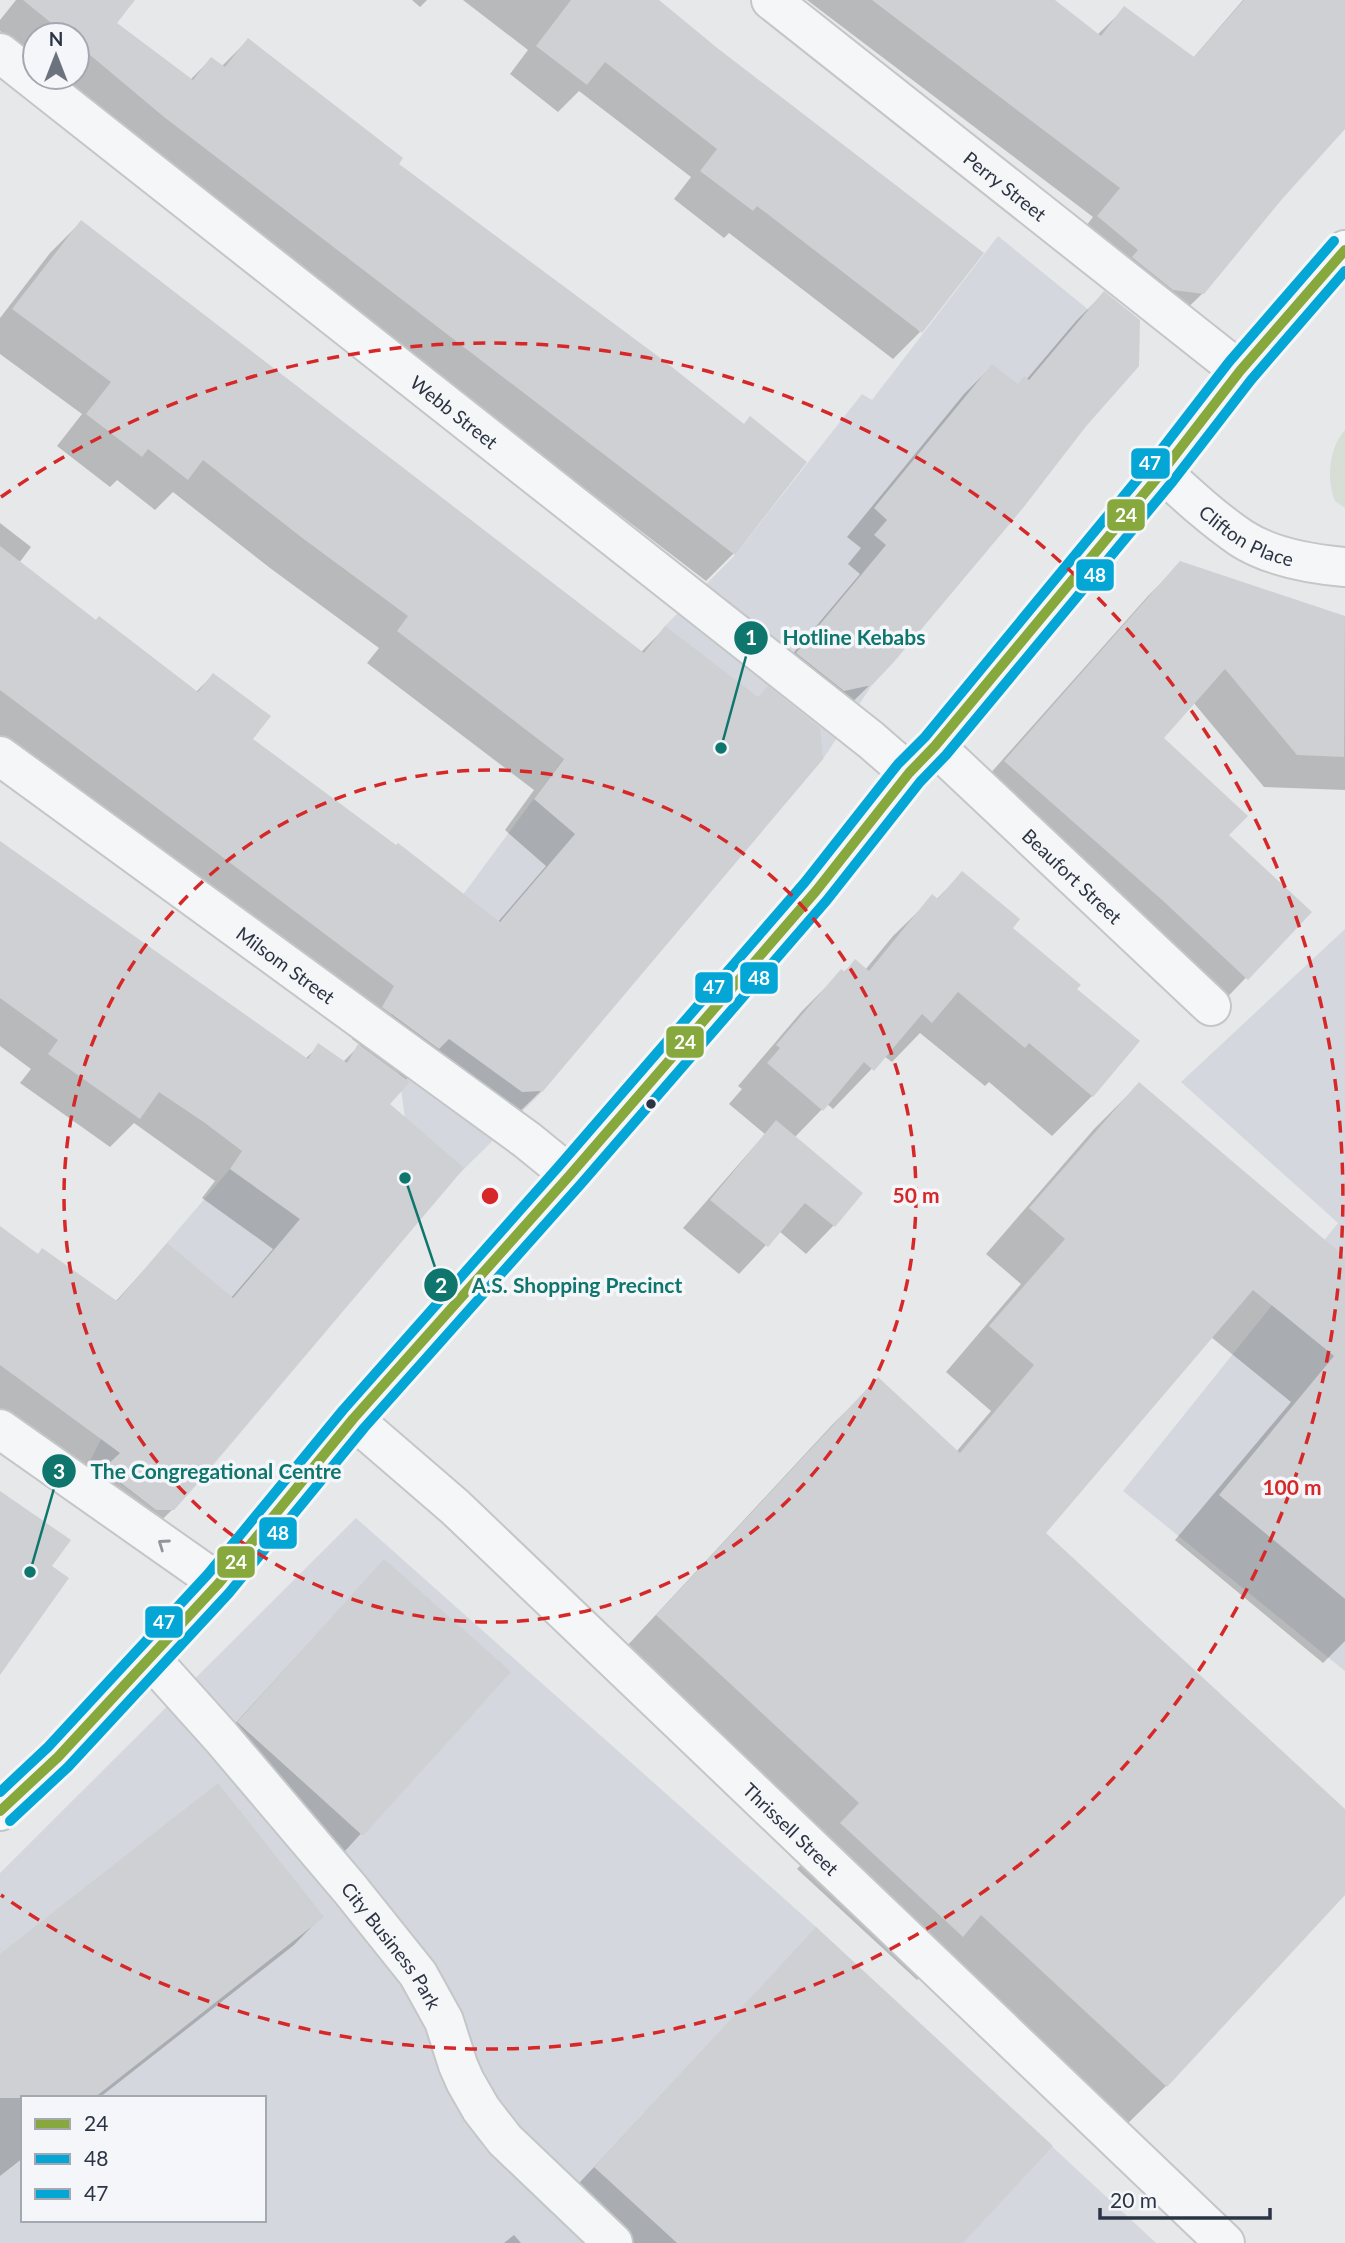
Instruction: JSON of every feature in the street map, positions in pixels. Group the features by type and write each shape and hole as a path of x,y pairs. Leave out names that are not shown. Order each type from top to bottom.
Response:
{"main road":[{"path":"0,1811 58,1757 219,1583 353,1419 570,1175 816,891 1162,472 1240,371 1345,250"}],"street":[{"name":"Perry Street","path":"771,0 1240,371"},
{"name":"Webb Street","path":"0,53 860,731 922,760"},
{"name":"Clifton Place","path":"1162,472 1193,501 1243,539 1269,551 1345,567"},
{"name":"Milsom Street","path":"0,756 527,1140 570,1175"},
{"name":"Beaufort Street","path":"922,760 1211,1006"},
{"name":"Thrissell Street","path":"353,1419 455,1507 1225,2243"},
{"path":"0,1429 219,1583"},
{"name":"City Business Park","path":"150,1658 351,1889 418,1974 443,2021 466,2081 481,2109 505,2140 613,2243"}],"shaded area":[{"path":"998,236 1139,351 1139,366 872,685 823,759 543,1091 459,1174 174,1510 156,1510 90,1461 101,1439 113,1306 230,1169 311,1227 405,1119 389,995 592,720 665,626 735,555 862,394 872,400"},
{"path":"1345,430 1345,508 1335,501 1330,474 1335,446"},
{"path":"1345,929 1345,1671 1123,1491 1338,1223 1181,1082"},
{"path":"356,1518 816,1927 1156,2243 0,2243 0,1873"}],"building":[{"path":"23,0 135,0 117,23 193,80 211,57 225,67 248,38 403,158 399,164 663,360 744,424 750,416 807,462 735,555 164,117 91,56 91,21 49,21"},
{"path":"571,0 659,0 984,253 922,333 757,206 753,211 700,171 717,149 605,62 587,85 536,46"},
{"path":"872,0 1055,0 1101,36 1124,6 1194,57 1244,0 1345,0 1345,129 1283,198 1204,294 1173,290 1132,257 1138,250 1097,216 1120,188"},
{"path":"81,220 644,653 665,626 758,697 768,686 820,728 823,759 543,1091 522,1092 449,1039 439,1049 382,1007 394,986 0,690 0,546 96,620 99,616 198,692 213,673 271,716 253,739 396,845 398,843 500,922 575,834 534,799 564,759 397,631 408,616 203,460 188,480 148,449 142,457 86,414 111,382 12,309"},
{"path":"1104,291 1140,320 1139,366 1087,425 1023,508 893,663 872,685 844,691 796,653 886,545 874,535 887,520 874,508 992,364 1018,384 1024,376 1029,380"},
{"path":"1180,561 1345,616 1344,757 1297,755 1225,669 1164,738 1248,816 1229,835 1312,912 1248,980 1161,899 1004,761"},
{"path":"0,841 308,1059 318,1043 347,1063 358,1044 410,1082 390,1104 464,1168 174,1510 156,1510 103,1469 120,1453 0,1365 0,1226 38,1254 42,1248 117,1301 167,1243 233,1298 300,1219 230,1169 242,1151 205,1123 159,1092 140,1119 48,1054 58,1040 0,998"},
{"path":"962,871 1020,919 1013,928 1081,985 1077,989 1140,1041 1093,1097 1029,1043 1025,1048 958,992 932,1023 922,1014 874,1071 864,1062 823,1111 767,1063 780,1048 776,1045 841,969 845,972 855,959 869,971 932,894 938,899"},
{"path":"1139,1082 1345,1257 1345,1599 1219,1495 1334,1356 1253,1290 1046,1533 1345,1809 1345,1895 1167,2087 981,1915 963,1937 840,1823 859,1803 656,1615 878,1377 960,1453 1034,1365 989,1326 1065,1239 1029,1208"},
{"path":"776,1120 863,1193 835,1227 805,1203 768,1247 710,1200"},
{"path":"0,1491 71,1540 52,1566 69,1578 0,1675"},
{"path":"384,1559 511,1672 363,1836 237,1722"},
{"path":"218,1783 324,1917 97,2096 0,2098 0,1954"},
{"path":"816,1927 1053,2146 963,2243 677,2243 594,2167"}],"transit line":[{"name":"47","path":"0,1792 48,1747 208,1574 343,1410 805,882 898,764 925,737 1151,463 1229,362 1334,241"},
{"name":"24","path":"0,1811 58,1757 219,1583 353,1419 570,1175 816,891 909,773 935,746 1162,472 1240,371 1345,250"},
{"name":"48","path":"10,1821 68,1767 229,1593 364,1428 581,1184 827,900 920,782 946,755 1173,481 1251,380 1345,271"}],"place":[{"name":"Hotline Kebabs","path":"721,748"},
{"name":"A.S. Shopping Precinct","path":"405,1178"},
{"name":"The Congregational Centre","path":"30,1572"}]}
